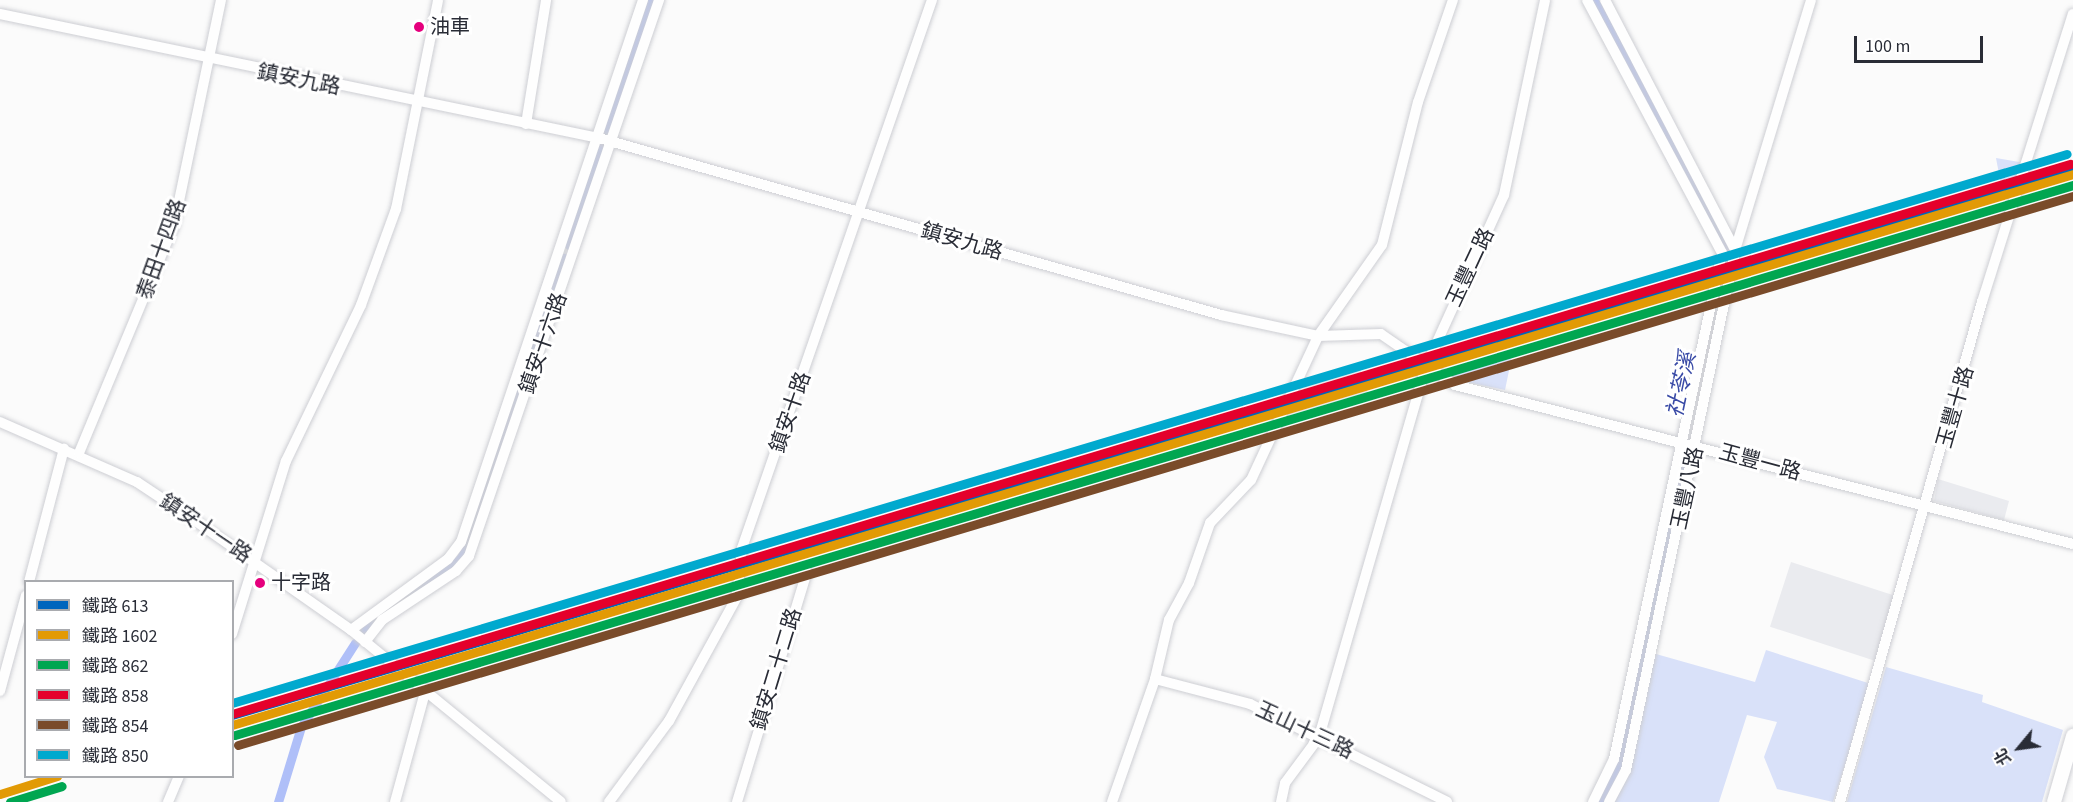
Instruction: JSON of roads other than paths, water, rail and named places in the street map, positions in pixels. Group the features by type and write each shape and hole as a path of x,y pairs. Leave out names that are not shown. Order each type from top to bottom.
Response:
{"main road":[{"path":"2054,802 2073,736"}],"street":[{"name":"泰田十四路","path":"79,453 174,225 212,61 220,0"},
{"path":"234,627 286,462 361,305 396,209 414,102 438,0"},
{"path":"526,124 546,0"},
{"path":"351,630 448,559 461,542 605,141 643,0"},
{"name":"鎮安十六路","path":"365,642 382,620 456,571 469,556 605,141 658,0"},
{"name":"鎮安十路","path":"609,802 669,721 737,591 742,548 932,0"},
{"path":"1112,802 1155,679 1169,620 1190,583 1210,523 1251,480 1318,336 1382,245 1418,102 1453,0"},
{"name":"玉豐二路","path":"1281,802 1286,783 1319,737 1427,364 1504,195 1545,0"},
{"path":"1587,0 1729,250"},
{"path":"1605,0 1729,250"},
{"name":"玉豐八路","path":"1609,802 1626,770 1688,443 1729,250 1811,0"},
{"name":"鎮安九路","path":"0,14 212,61 605,141 1221,315 1318,336"},
{"name":"玉豐十路","path":"1840,802 1928,508 1982,302 2073,14"},
{"name":"玉豐一路","path":"1318,336 1381,334 1455,385 1688,443 1928,508 2073,544"},
{"name":"鎮安十一路","path":"0,422 79,453 137,482 254,561 351,630 426,689 561,802"},
{"path":"1593,802 1614,759 1688,443"},
{"path":"30,580 64,449"},
{"name":"鎮安二十二路","path":"737,591 807,572 737,802"},
{"path":"0,691 24,602"},
{"name":"玉山十三路","path":"1155,679 1250,704 1447,802"},
{"path":"395,802 426,689"},
{"path":"168,802 179,778"}],"waterway":[{"path":"569,245 651,0"},
{"name":"社苓溪","path":"1594,0 1730,255 1728,263"},
{"path":"408,594 460,559 467,548 564,258"},
{"name":"社苓溪","path":"1601,802 1620,763 1686,462"},
{"path":"364,631 378,613"},
{"path":"278,802 301,727 355,643"}],"rail line":[{"name":"850","path":"234,702 2067,154"},
{"name":"858","path":"234,713 2070,164"},
{"name":"613","path":"234,714 2073,168"},
{"name":"1602","path":"234,724 2073,174"},
{"name":"862","path":"235,735 2073,185"},
{"name":"854","path":"238,745 2073,196"},
{"name":"1602","path":"0,794 51,778"},
{"name":"862","path":"10,802 62,786"}],"place":[{"name":"油車","path":"419,27"},
{"name":"十字路","path":"260,583"}]}
